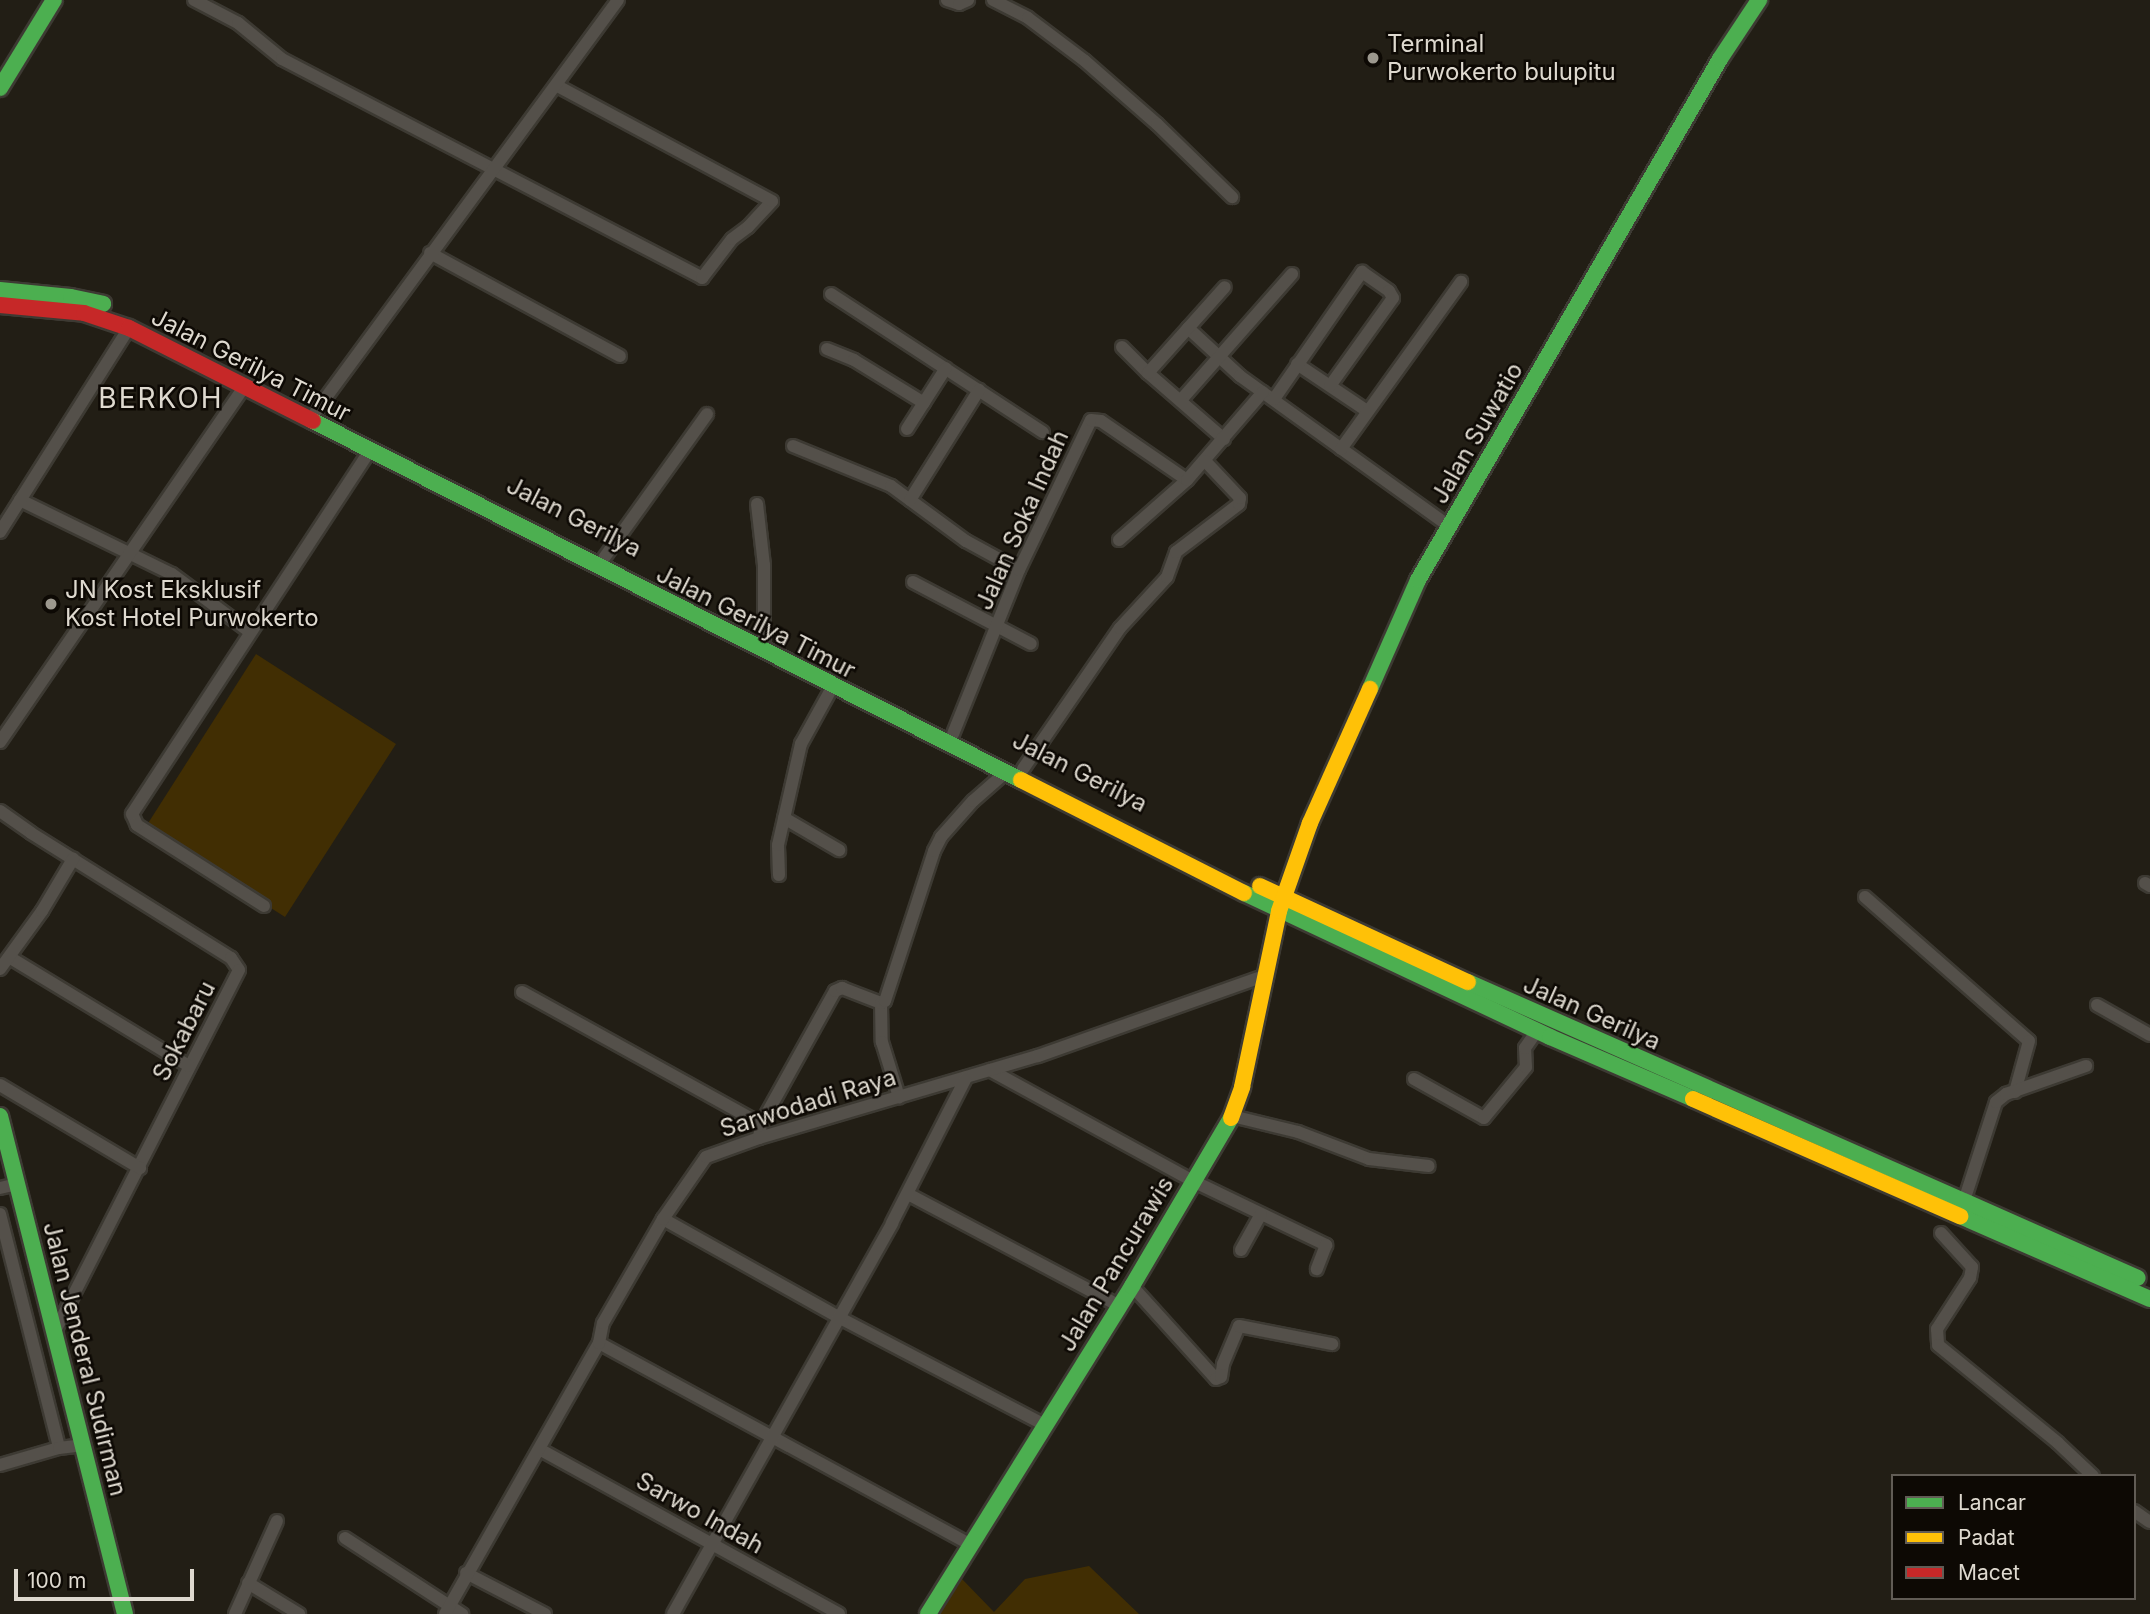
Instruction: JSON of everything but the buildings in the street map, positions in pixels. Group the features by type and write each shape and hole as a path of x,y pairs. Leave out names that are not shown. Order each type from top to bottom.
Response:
{"main road":[{"path":"0,88 54,0"},
{"name":"Jalan Suwatio","path":"1282,904 1310,823 1419,580 1720,59 1759,0"},
{"name":"Jalan Gerilya","path":"0,290 71,297 106,305 185,349 316,411 764,639 811,669 953,734 1282,904 1458,986 1999,1225 2150,1299"},
{"name":"Jalan Gerilya Timur","path":"0,305 84,313 185,349 244,387 369,452 811,669 833,686 1257,900"},
{"name":"Jalan Gerilya","path":"1257,900 1282,904"},
{"name":"Jalan Pancurawis","path":"928,1614 1132,1286 1232,1116 1242,1087 1264,976 1282,904"},
{"name":"Jalan Gerilya","path":"1458,986 1537,1031 1639,1067 1964,1201 1999,1225 2150,1283"},
{"name":"Jalan Jenderal Sudirman","path":"0,1116 3,1138 55,1331 125,1614"}],"street":[{"path":"194,0 238,23 282,59 702,278 732,239 748,228 772,201 556,85"},
{"path":"316,411 618,0"},
{"path":"947,0 958,4 968,0"},
{"path":"993,0 1028,18 1085,61 1157,124 1232,197"},
{"path":"430,253 620,356"},
{"path":"1119,540 1186,480 1269,396 1297,364 1360,273 1366,274 1391,293 1393,298 1330,386"},
{"path":"1181,400 1292,274"},
{"path":"1341,449 1461,282"},
{"path":"1149,373 1225,288"},
{"path":"831,294 1043,432"},
{"path":"0,532 129,328"},
{"path":"1188,328 1219,359 1449,526"},
{"path":"1122,347 1224,439"},
{"path":"827,349 854,360 924,403"},
{"path":"1297,364 1367,411"},
{"path":"907,429 946,368"},
{"path":"0,742 244,387"},
{"path":"911,500 979,390"},
{"path":"604,558 707,414"},
{"name":"Jalan Soka Indah","path":"953,734 1019,570 1091,420 1101,421 1186,480"},
{"path":"793,446 878,480 911,500 966,541 1019,570"},
{"path":"264,906 132,819 134,807 369,452"},
{"path":"1023,769 1120,628 1167,577 1176,552 1240,501 1205,461"},
{"path":"20,500 132,553 193,587 250,632"},
{"path":"757,504 764,565 764,639"},
{"path":"913,582 1031,644"},
{"path":"779,876 778,845 803,740 833,686"},
{"path":"881,1003 887,999 934,850 973,801 1006,772"},
{"name":"Sokabaru","path":"0,811 237,965 237,975 55,1331"},
{"path":"784,818 839,850"},
{"path":"0,969 42,911 73,859"},
{"path":"1865,897 2029,1041 2015,1092"},
{"path":"9,957 189,1066"},
{"name":"Sarwodadi Raya","path":"447,1611 466,1573 541,1450 599,1343 603,1323 663,1219 706,1157 759,1138 966,1078 1264,976"},
{"path":"759,1138 761,1124 835,990 842,988 881,1003"},
{"path":"522,992 761,1124"},
{"path":"881,1003 882,1042 899,1097"},
{"path":"2097,1005 2150,1035"},
{"path":"1414,1079 1485,1118 1526,1067 1525,1048 1537,1031"},
{"path":"1964,1201 1996,1102 2015,1092 2086,1066"},
{"path":"990,1070 1193,1181 1326,1245 1317,1269"},
{"path":"673,1614 774,1439 908,1195 966,1078"},
{"path":"0,1086 140,1168"},
{"path":"1232,1116 1298,1132 1368,1159 1429,1166"},
{"path":"0,1188 17,1184"},
{"path":"908,1195 1118,1305"},
{"path":"0,1214 59,1448"},
{"path":"1241,1250 1261,1214"},
{"path":"663,1219 840,1318 1045,1425"},
{"path":"1941,1233 1972,1268 1970,1278 1937,1329 1938,1345 2059,1443 2091,1474"},
{"path":"7,1240 30,1234"},
{"path":"1132,1286 1216,1379 1221,1377 1223,1364 1238,1326 1332,1344"},
{"path":"599,1343 971,1545"},
{"path":"0,1465 59,1448 82,1445"},
{"name":"Sarwo Indah","path":"541,1450 839,1614"},
{"path":"235,1614 277,1521"},
{"path":"345,1538 447,1611 462,1614"},
{"path":"466,1573 545,1614"},
{"path":"248,1583 299,1614"}],"shaded area":[{"path":"256,654 396,744 285,917 145,828"},
{"path":"1089,1566 1139,1614 940,1614 962,1579 994,1612 1025,1579"}],"traffic: fast":[{"path":"0,88 54,0"},
{"path":"1370,689 1418,580 1720,59 1759,0"},
{"path":"0,290 71,297 103,304"},
{"path":"313,421 1021,780"},
{"path":"1244,893 1550,1037 1693,1099"},
{"path":"1468,982 2138,1278"},
{"path":"0,1116 125,1614"},
{"path":"928,1614 1132,1286 1231,1118"},
{"path":"1960,1216 2150,1299"}],"traffic: slow":[{"path":"1231,1118 1242,1087 1279,911 1310,823 1370,689"},
{"path":"1021,780 1244,893"},
{"path":"1260,886 1468,982"},
{"path":"1693,1099 1960,1216"}],"traffic: jam":[{"path":"0,305 84,313 129,328 313,421"}],"place":[{"name":"Terminal Purwokerto bulupitu","path":"1373,58"},
{"name":"JN Kost Eksklusif Kost Hotel Purwokerto","path":"51,604"}],"district":[{"name":"BERKOH","path":"161,398"}]}
